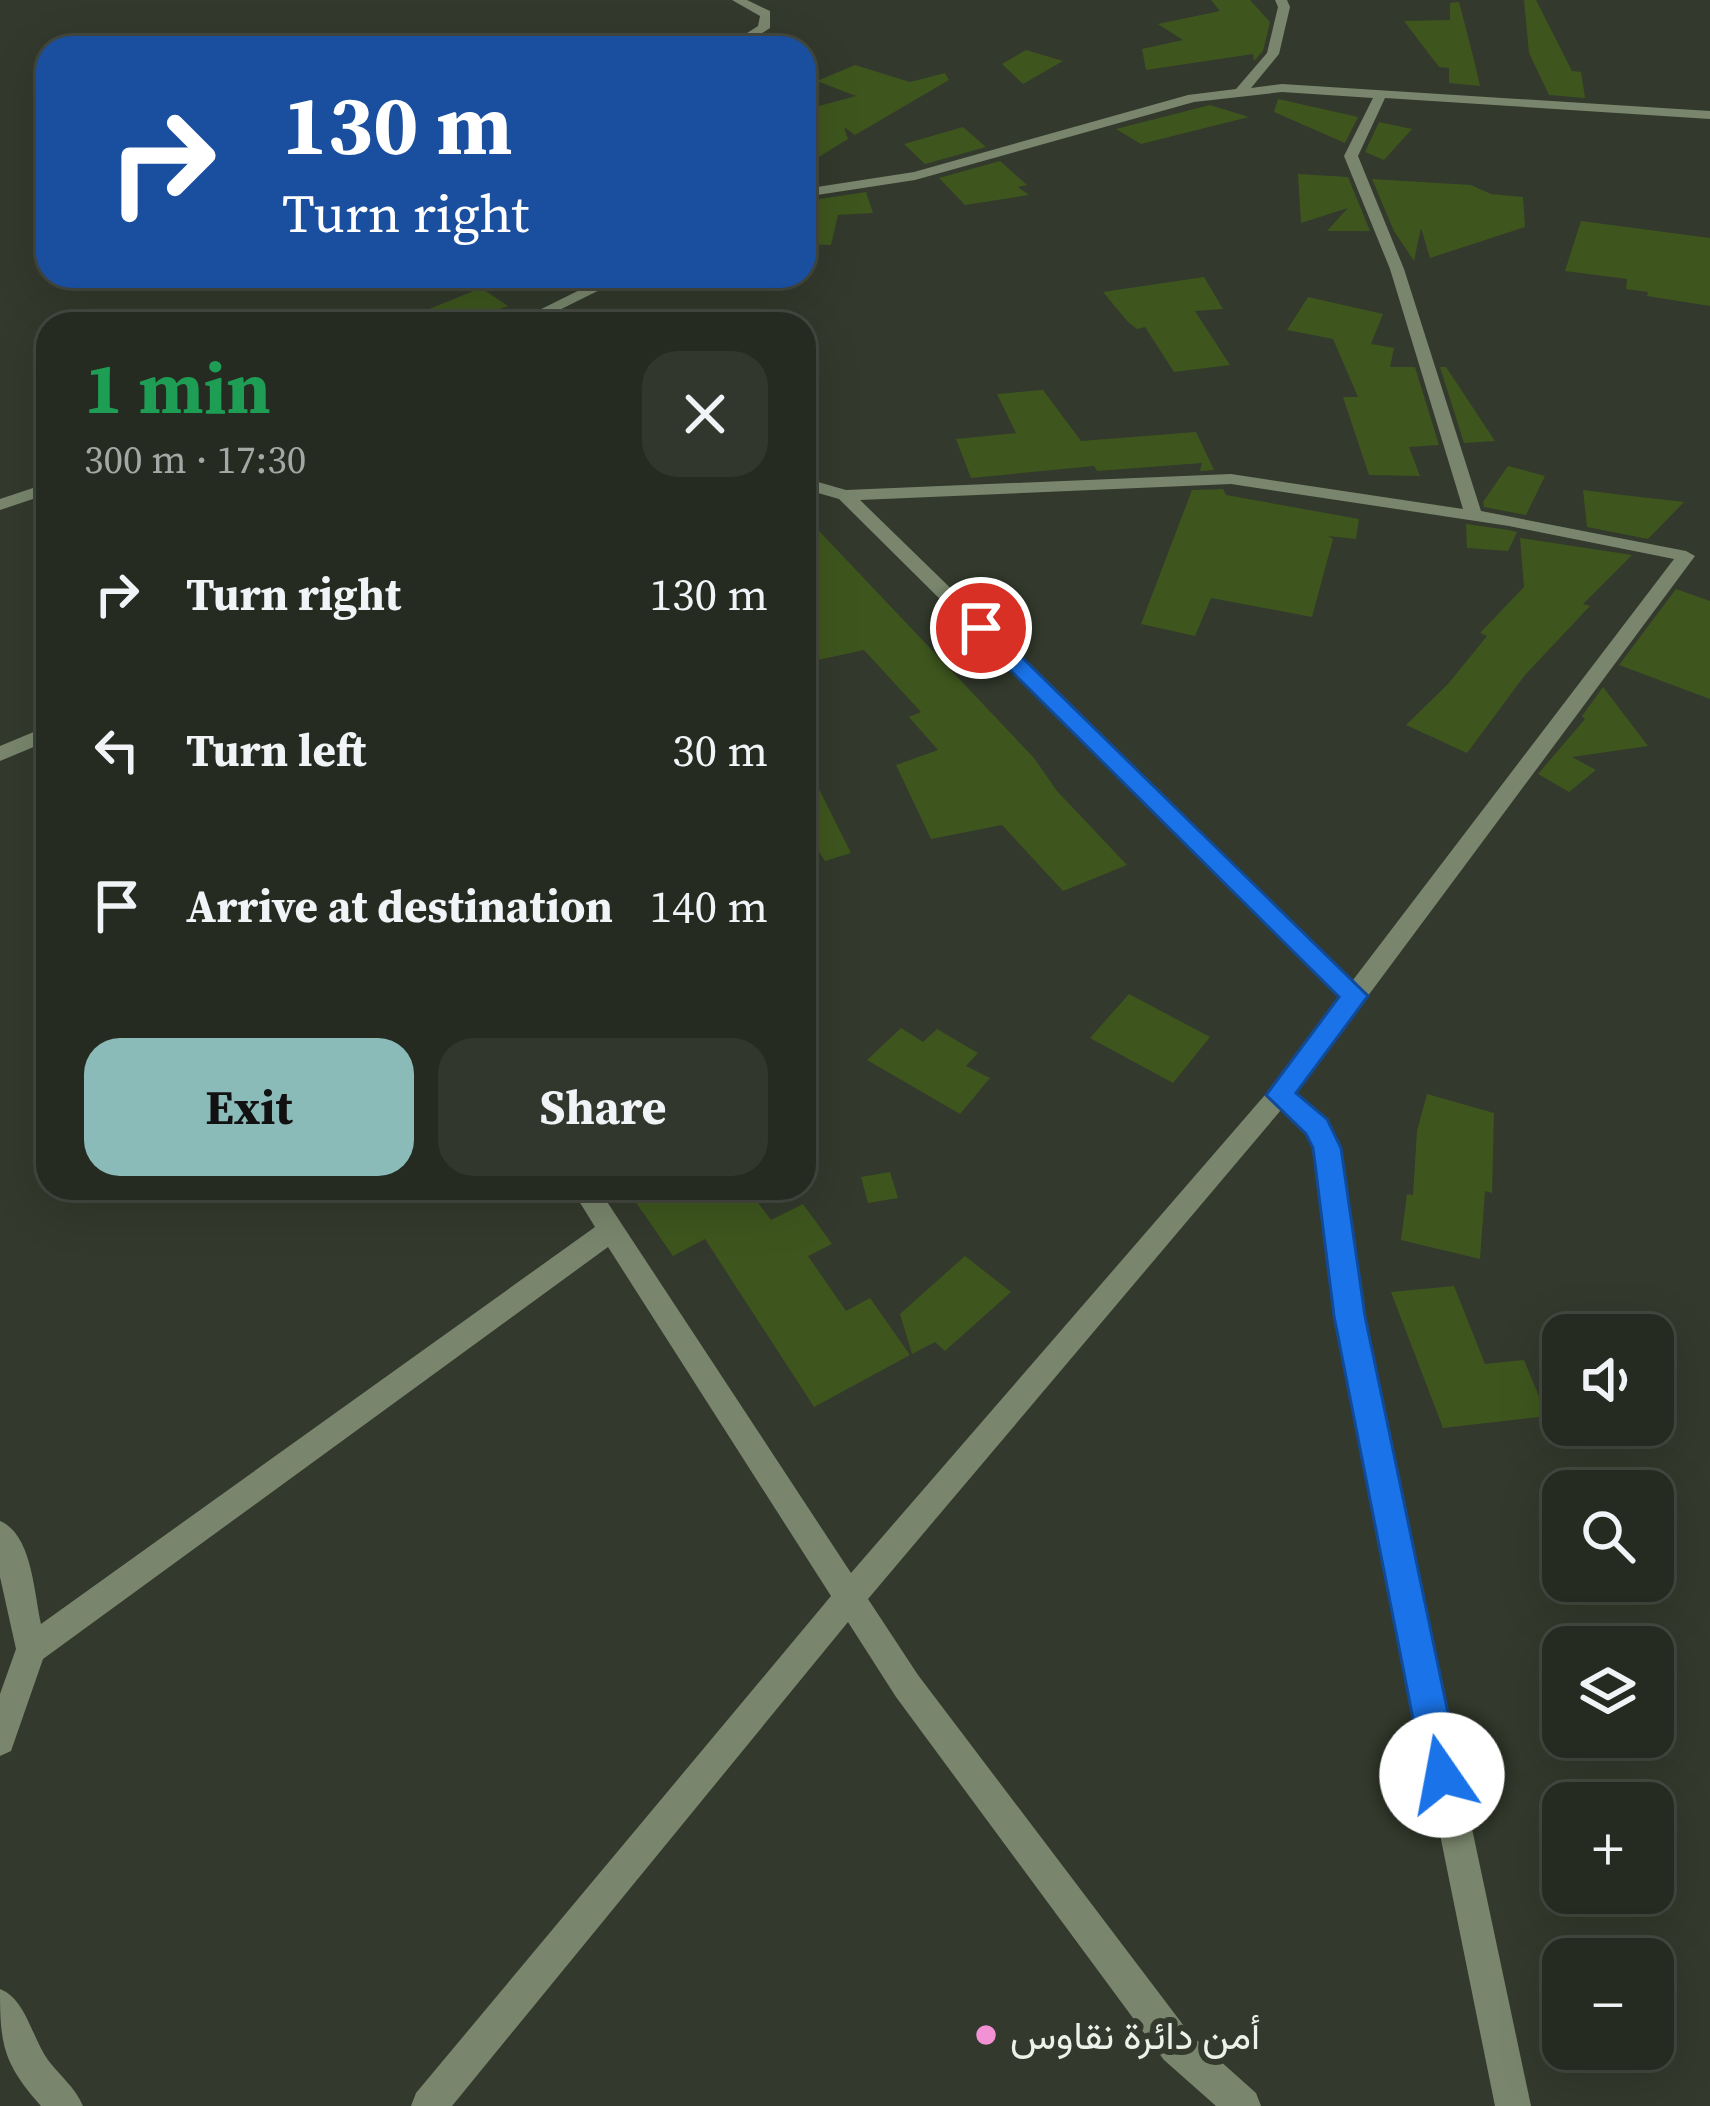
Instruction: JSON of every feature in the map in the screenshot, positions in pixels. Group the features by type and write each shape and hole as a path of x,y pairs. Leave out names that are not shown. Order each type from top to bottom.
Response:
{"street":[{"path":"738,0 766,14 764,28 750,36"},
{"path":"1240,93 1274,54 1284,7 1281,0"},
{"path":"816,191 915,176 1193,98 1282,88 1710,115"},
{"path":"1380,96 1351,156 1397,269 1474,516"},
{"path":"544,312 595,288"},
{"path":"429,2106 849,1598 1280,1095 1686,556 1474,516 1231,478 845,495 816,487"},
{"path":"0,506 36,492"},
{"path":"845,495 1354,996"},
{"path":"0,754 36,738"},
{"path":"1280,1095 1317,1127 1327,1148 1349,1316 1513,2106"},
{"path":"592,1200 907,1686 1177,2047 1244,2106"},
{"path":"31,1649 611,1230"},
{"path":"0,1535 8,1545 31,1649 0,1740"},
{"path":"0,2006 34,2071 65,2106"}],"building":[{"path":"1211,0 1250,0 1270,22 1263,51 1254,61 1253,54 1146,70 1142,49 1183,40 1158,24 1220,11"},
{"path":"1524,0 1536,0 1572,71 1581,72 1585,98 1549,95 1529,53"},
{"path":"1459,2 1480,86 1449,83 1449,68 1439,67 1404,21 1450,20 1450,3"},
{"path":"1026,50 1063,61 1023,84 1002,64"},
{"path":"855,65 910,82 945,73 949,80 855,135 844,127 848,139 816,159 816,107 856,96 817,81"},
{"path":"1278,99 1358,117 1345,143 1274,112"},
{"path":"1210,105 1249,117 1141,144 1116,129"},
{"path":"1379,122 1412,129 1384,160 1365,152"},
{"path":"963,127 986,147 925,164 904,144"},
{"path":"1000,161 1027,185 1018,187 1029,195 965,205 939,178"},
{"path":"1298,174 1348,177 1370,231 1327,231 1348,208 1301,223"},
{"path":"1372,179 1471,185 1491,194 1523,197 1525,227 1430,258 1421,228 1414,261 1394,231"},
{"path":"866,192 873,213 838,215 831,245 816,244 816,200"},
{"path":"1581,221 1710,238 1710,306 1647,296 1648,292 1626,289 1627,279 1565,271"},
{"path":"1204,277 1223,309 1195,311 1230,365 1174,372 1145,327 1137,329 1128,322 1103,292"},
{"path":"481,288 508,306 492,312 422,312"},
{"path":"1308,297 1383,314 1371,344 1394,348 1390,367 1415,367 1439,445 1409,447 1420,476 1369,475 1343,397 1358,397 1333,339 1287,330"},
{"path":"1440,367 1446,367 1495,441 1464,443"},
{"path":"1043,390 1081,441 1196,432 1214,470 1200,471 1202,463 1097,471 1094,466 971,478 956,439 1016,433 997,394"},
{"path":"1508,466 1545,476 1526,515 1484,507"},
{"path":"1223,489 1226,495 1359,519 1356,539 1328,536 1333,539 1312,617 1211,598 1195,636 1141,624 1192,490"},
{"path":"1583,490 1684,502 1648,539 1587,527"},
{"path":"1466,524 1517,532 1508,551 1467,548"},
{"path":"816,528 1034,758 1057,791 1127,865 1063,891 1002,825 931,839 896,765 938,750 909,717 921,712 864,650 816,660"},
{"path":"1520,538 1632,555 1583,604 1590,606 1525,675 1467,753 1406,725 1448,684 1487,636 1480,633 1524,587"},
{"path":"1676,589 1710,601 1710,699 1619,665"},
{"path":"1603,687 1648,746 1572,757 1596,770 1569,792 1538,774 1585,719 1582,716"},
{"path":"816,783 851,853 825,861 819,852"},
{"path":"1129,994 1210,1037 1173,1083 1090,1038"},
{"path":"901,1028 923,1042 937,1029 978,1053 966,1066 990,1078 960,1114 867,1060"},
{"path":"1427,1094 1494,1113 1492,1193 1485,1191 1480,1259 1401,1240 1407,1194 1413,1195 1417,1131"},
{"path":"890,1172 898,1198 868,1203 861,1177"},
{"path":"634,1200 756,1200 771,1220 803,1204 832,1244 808,1256 846,1311 870,1298 910,1355 814,1407 705,1239 673,1256"},
{"path":"965,1256 1011,1292 945,1351 935,1342 912,1354 900,1314"},
{"path":"1454,1286 1485,1364 1524,1360 1542,1404 1542,1417 1443,1428 1391,1292"}],"place":[{"name":"أمن دائرة نقاوس","path":"986,2035"}],"route":[{"path":"981,628 1354,996 1280,1095 1317,1127 1327,1148 1349,1316 1442,1775"}]}
